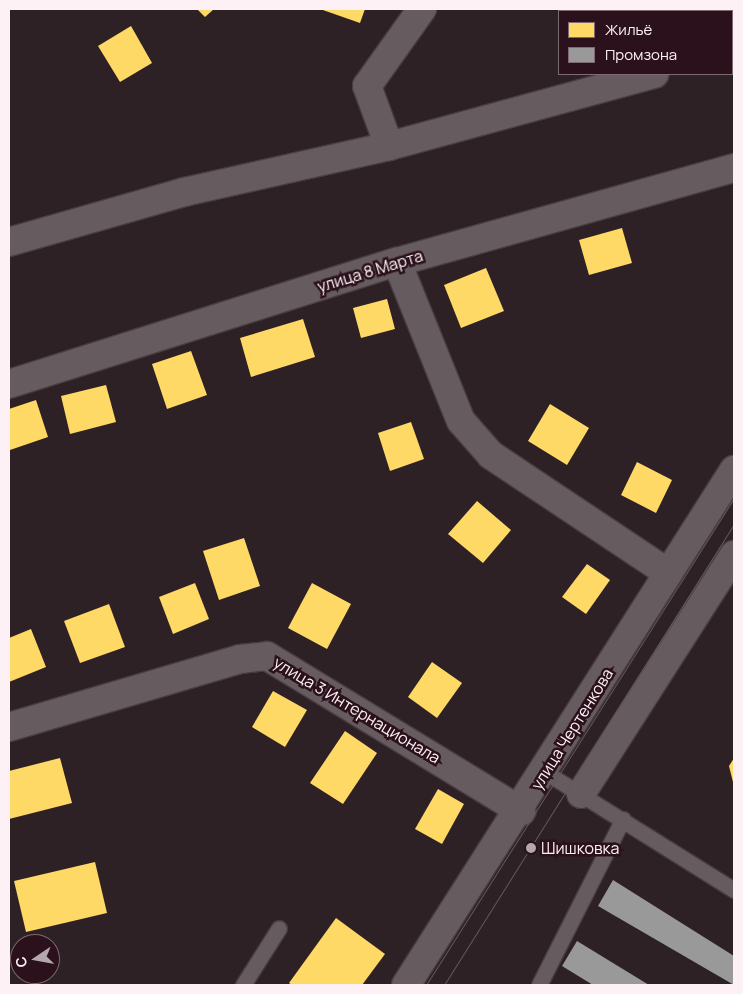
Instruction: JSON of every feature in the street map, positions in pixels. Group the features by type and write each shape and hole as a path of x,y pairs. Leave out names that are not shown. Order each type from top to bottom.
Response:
{"street":[{"path":"389,146 367,86 422,9"},
{"path":"9,242 184,192 389,146 650,75"},
{"name":"улица 8 Марта","path":"9,384 397,262 734,168"},
{"path":"397,262 461,421 490,456 668,573"},
{"name":"улица Чертенкова","path":"406,985 521,810 734,470"},
{"path":"581,794 734,555"},
{"name":"улица 3 Интернационала","path":"9,727 240,659 267,656 521,810"}],"lane":[{"path":"545,772 734,890"},
{"path":"539,985 623,819"},
{"path":"242,985 279,928"}],"building: Жильё":[{"path":"197,9 214,9 205,17"},
{"path":"320,9 365,9 360,23"},
{"path":"649,9 690,9 688,10"},
{"path":"131,26 152,63 120,82 98,46"},
{"path":"622,228 632,263 589,275 579,240"},
{"path":"486,268 504,311 461,328 444,285"},
{"path":"387,299 395,329 361,338 353,308"},
{"path":"303,319 315,357 251,377 240,338"},
{"path":"191,351 207,395 167,409 152,364"},
{"path":"106,385 116,422 70,434 61,396"},
{"path":"36,400 48,437 10,450 9,409"},
{"path":"550,404 589,428 567,465 528,441"},
{"path":"411,422 424,459 390,471 378,433"},
{"path":"637,462 672,480 656,513 621,495"},
{"path":"477,501 511,530 483,563 448,534"},
{"path":"244,538 260,586 219,600 203,551"},
{"path":"587,564 610,580 586,614 562,597"},
{"path":"195,583 209,619 173,634 159,597"},
{"path":"312,583 351,604 327,649 288,628"},
{"path":"109,604 125,647 80,663 64,621"},
{"path":"31,629 46,667 9,682 9,638"},
{"path":"432,662 462,683 437,718 408,697"},
{"path":"273,691 307,710 285,747 252,727"},
{"path":"345,731 377,753 343,804 310,783"},
{"path":"60,758 72,803 9,819 9,771"},
{"path":"734,758 734,786 729,766"},
{"path":"438,789 464,804 442,844 415,829"},
{"path":"95,862 107,913 26,932 14,881"},
{"path":"336,918 385,954 362,985 292,985 289,983"}],"building: Промзона":[{"path":"613,880 734,956 734,985 598,906"},
{"path":"577,941 649,985 593,985 562,966"}],"tram line":[{"path":"426,985 734,498"},
{"path":"444,985 734,524"}],"place":[{"name":"Шишковка","path":"531,848"}]}
